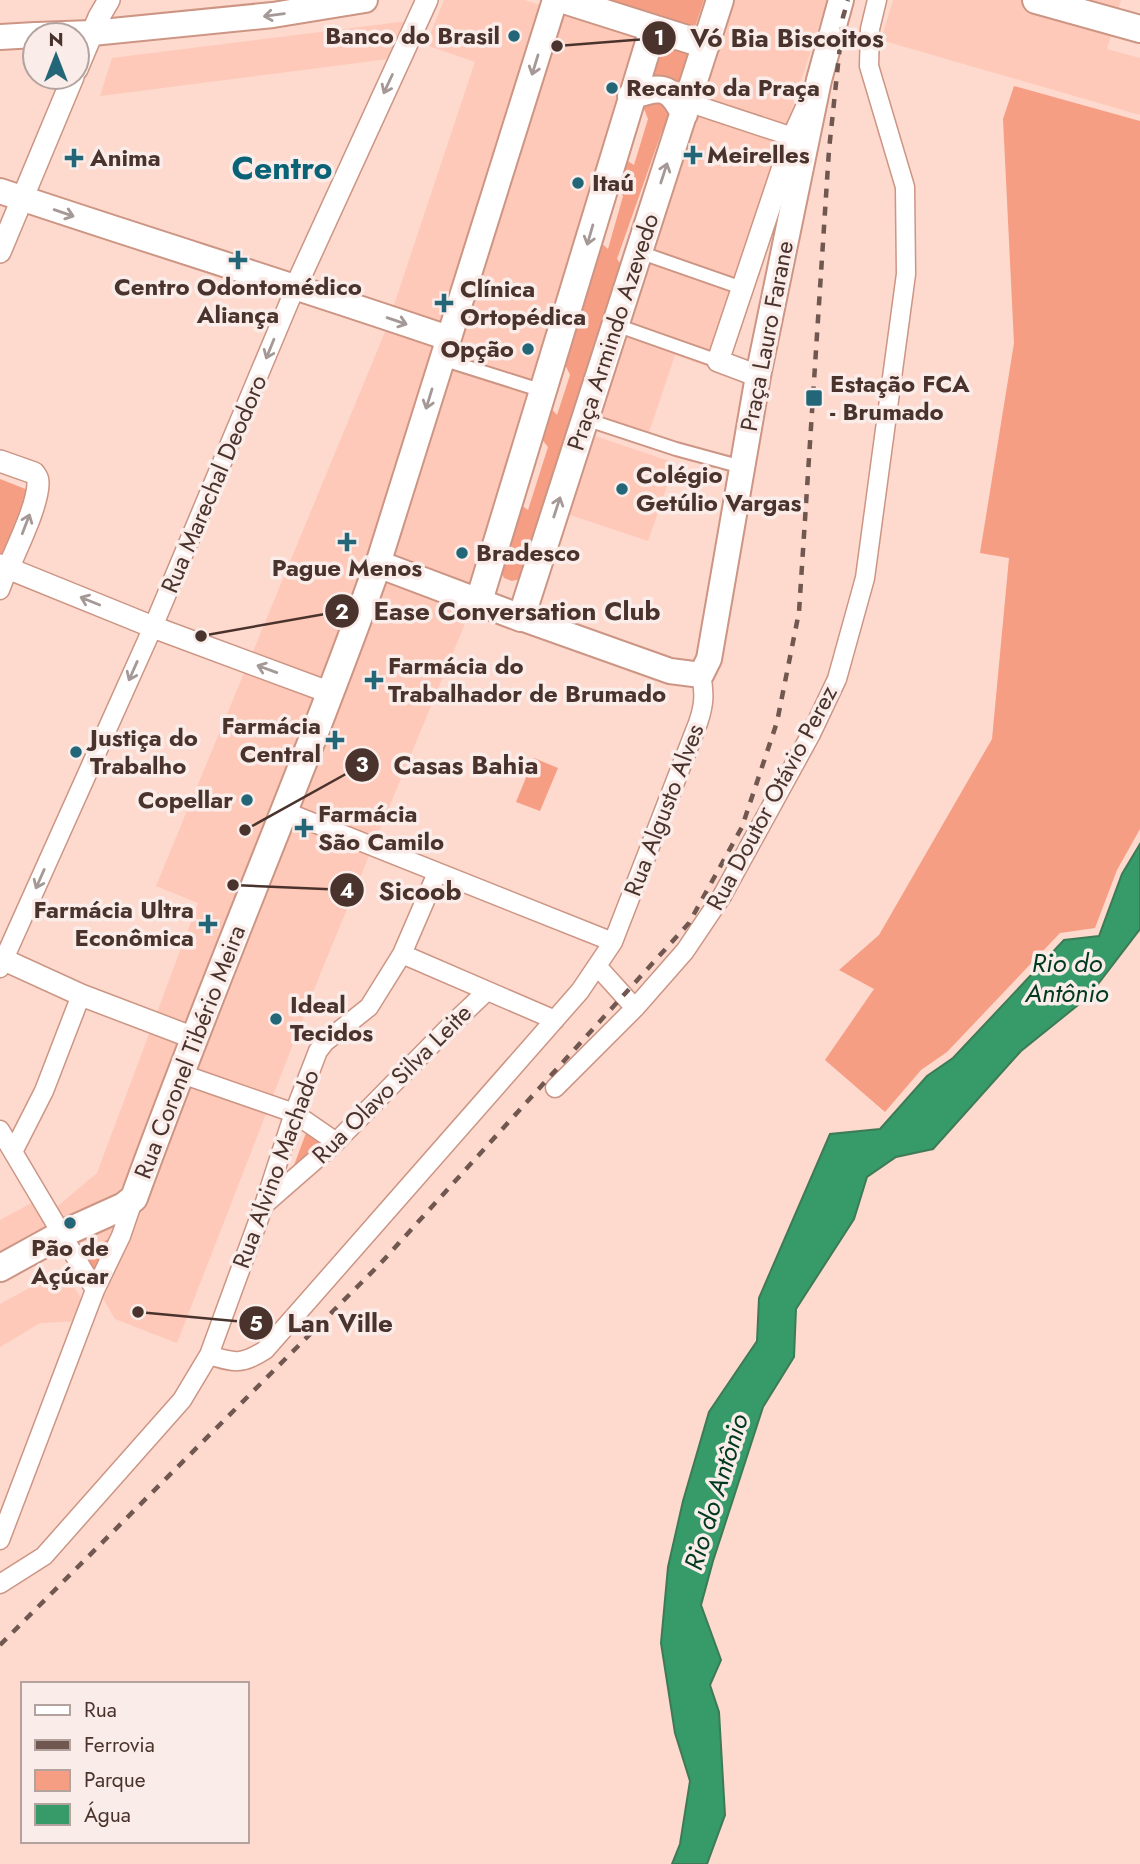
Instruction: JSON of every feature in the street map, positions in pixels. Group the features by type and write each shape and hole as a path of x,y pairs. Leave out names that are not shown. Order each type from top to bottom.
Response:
{"main road":[{"path":"92,33 273,15 365,0"},
{"path":"555,0 378,564 670,671 701,675"},
{"path":"564,0 706,45"},
{"name":"Praça Armindo Azevedo","path":"521,618 720,0"},
{"name":"Praça Lauro Farane","path":"701,675 709,659 758,376 819,80 841,0"},
{"path":"1036,0 1140,29"},
{"name":"Praça Armindo Azevedo","path":"479,601 653,29"},
{"path":"0,37 21,36"},
{"path":"631,96 654,88 664,89 685,108"},
{"path":"10,194 106,228 296,286 445,349"},
{"name":"Rua Coronel Tibério Meira","path":"134,1198 179,1073 331,693 378,564"},
{"path":"0,1268 62,1234 124,1206 134,1198"}],"street":[{"path":"92,33 109,0"},
{"name":"Rua Marechal Deodoro","path":"1,962 153,627 296,286 427,0"},
{"name":"Rua Doutor Otávio Perez","path":"555,1088 635,1008 685,951 722,896 811,734 837,679 865,578 906,274 905,187 869,66 870,29 877,0"},
{"name":"Praça Lauro Farane","path":"718,361 793,137 819,80"},
{"path":"0,252 10,194 66,91"},
{"path":"685,108 793,137"},
{"path":"639,252 743,288"},
{"path":"616,325 758,376"},
{"path":"445,349 544,391"},
{"path":"585,419 742,467"},
{"path":"0,461 34,474 38,484 29,516 4,567 0,590"},
{"path":"4,567 153,627 331,693"},
{"name":"Rua Algusto Alves","path":"612,942 704,706 701,675"},
{"path":"209,1354 234,1363 252,1359 265,1350 580,991 612,942 284,811"},
{"name":"Rua Alvino Machado","path":"0,1584 44,1556 182,1401 209,1354 318,1051 325,1042 369,1007 402,954 437,873"},
{"path":"402,954 555,1020"},
{"path":"1,962 194,1038"},
{"path":"597,966 635,1008"},
{"name":"Rua Olavo Silva Leite","path":"264,1205 336,1142 487,991"},
{"path":"13,1152 44,1091 81,995"},
{"path":"179,1073 294,1113 336,1142"},
{"path":"1,1133 96,1290"},
{"name":"Rua Coronel Tibério Meira","path":"0,1540 134,1198"}],"shaded area":[{"path":"444,0 524,0 641,36 478,592 321,972 177,1343 115,1319 52,1211 97,1173 198,903 156,886 385,332 475,62 426,45"},
{"path":"728,0 827,0 709,367 675,355 646,441 593,424"},
{"path":"893,0 1121,0 1107,49 1140,58 1140,115 881,40"},
{"path":"408,21 396,58 100,96 112,58"},
{"name":"Colégio Getúlio Vargas","path":"595,436 675,463 648,541 570,515"},
{"path":"35,1201 55,1239 0,1270 0,1220"},
{"path":"64,1269 83,1302 78,1321 40,1323 0,1347 0,1304"}],"green space":[{"path":"610,0 704,0 695,27"},
{"path":"662,40 696,51 684,91 649,78"},
{"path":"1014,86 1140,121 1140,829 1117,870 1095,928 1060,933 947,1052 921,1070 885,1112 825,1060 874,989 839,970 879,935 992,739 1009,558 980,553 1014,343 1003,119"},
{"path":"667,95 672,133 662,131 617,259 626,271 520,579 512,581 504,578 501,572 520,504 528,510 548,447 540,437 549,406 557,415 570,375 563,360 600,242 608,249 623,196 618,182 626,160 634,165 648,119 642,104"},
{"path":"0,479 33,492 6,557 0,555"},
{"path":"534,758 558,768 540,811 516,802"},
{"path":"306,1133 333,1153 283,1195"},
{"path":"118,1234 99,1286 80,1254"}],"water":[{"name":"Rio do Antônio","path":"1140,844 1140,929 1088,997 1021,1051 933,1149 896,1157 867,1177 854,1219 796,1309 794,1357 763,1407 701,1605 721,1660 710,1685 719,1712 725,1815 707,1864 672,1864 680,1844 690,1781 675,1733 661,1643 668,1567 683,1501 709,1412 757,1341 759,1298 830,1134 880,1129 927,1076 953,1058 1064,940 1099,936 1122,874"}],"railway":[{"path":"0,1645 380,1264 689,923 742,827 777,722 799,612 829,150 843,17 848,0"}],"place":[{"name":"Banco do Brasil","path":"514,36"},
{"name":"Vó Bia Biscoitos","path":"557,46"},
{"name":"Recanto da Praça","path":"612,88"},
{"name":"Meirelles","path":"693,155"},
{"name":"Anima","path":"74,158"},
{"name":"Itaú","path":"578,183"},
{"name":"Centro Odontomédico Aliança","path":"238,260"},
{"name":"Clínica Ortopédica","path":"444,303"},
{"name":"Opção","path":"528,349"},
{"name":"Estação FCA - Brumado","path":"814,398"},
{"name":"Colégio Getúlio Vargas","path":"622,489"},
{"name":"Pague Menos","path":"347,542"},
{"name":"Bradesco","path":"462,553"},
{"name":"Ease Conversation Club","path":"201,636"},
{"name":"Farmácia do Trabalhador de Brumado","path":"374,680"},
{"name":"Farmácia Central","path":"335,740"},
{"name":"Justiça do Trabalho","path":"76,752"},
{"name":"Copellar","path":"247,800"},
{"name":"Farmácia São Camilo","path":"304,828"},
{"name":"Casas Bahia","path":"245,830"},
{"name":"Sicoob","path":"233,885"},
{"name":"Farmácia Ultra Econômica","path":"208,924"},
{"name":"Ideal Tecidos","path":"276,1019"},
{"name":"Pão de Açúcar","path":"70,1223"},
{"name":"Lan Ville","path":"138,1312"}],"district":[{"name":"Centro","path":"282,168"}]}
